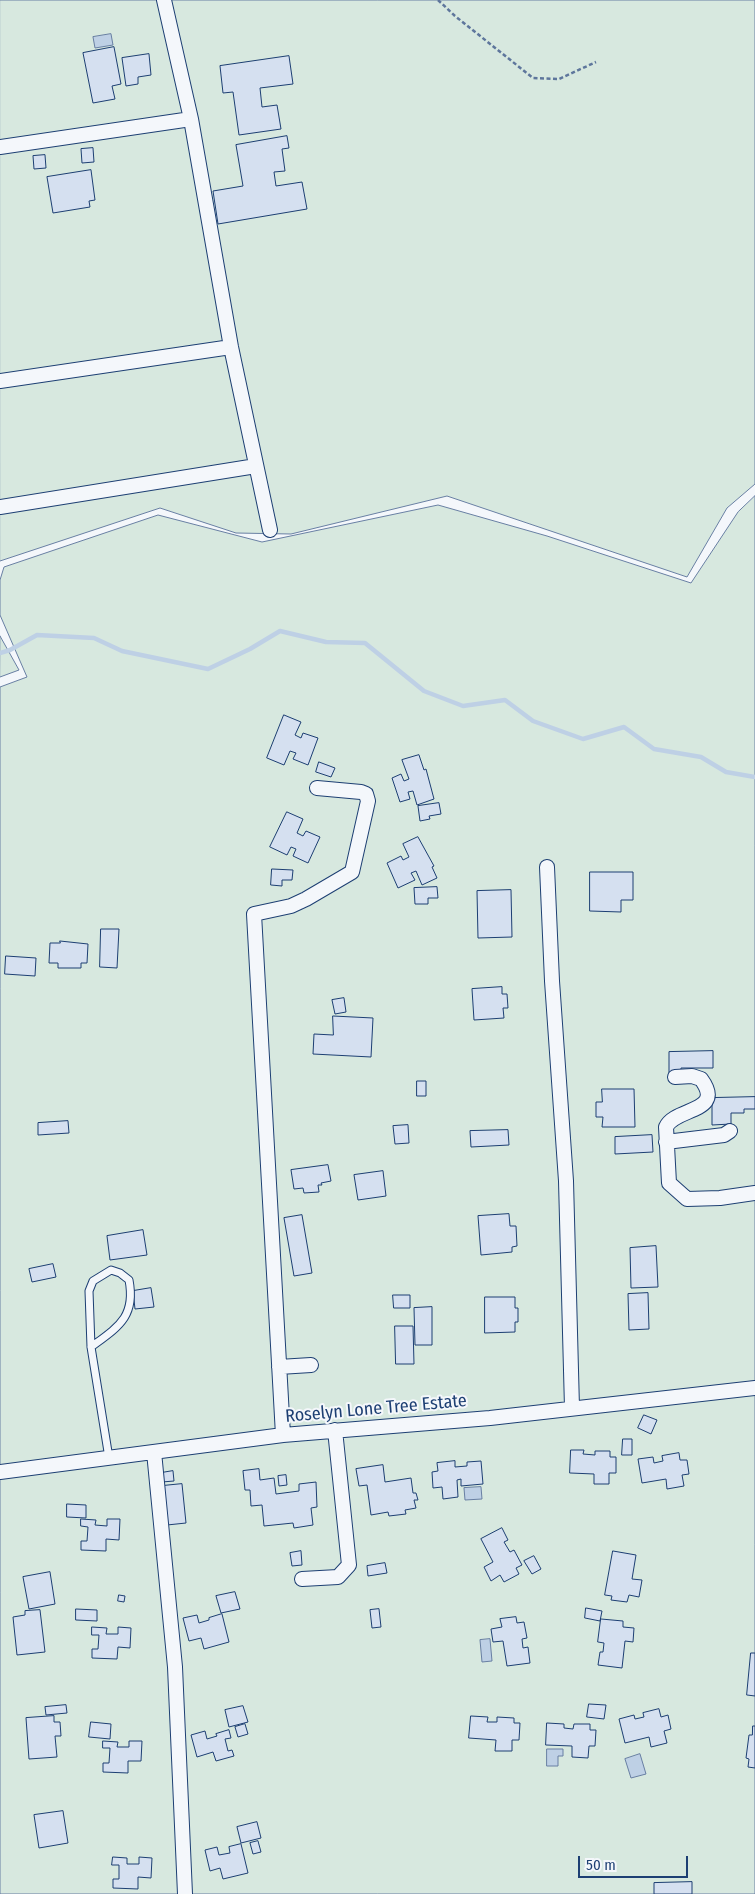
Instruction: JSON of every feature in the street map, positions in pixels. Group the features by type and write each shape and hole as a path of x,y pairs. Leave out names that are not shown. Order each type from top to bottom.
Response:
{"street":[{"path":"164,0 190,119 231,347 270,530"},
{"path":"0,147 190,119"},
{"path":"0,382 231,347"},
{"path":"0,507 256,466"},
{"path":"283,1435 254,914 291,906 352,872 368,801 366,794 317,788"},
{"path":"547,866 552,980 566,1181 572,1408"},
{"path":"675,1078 692,1076 701,1079 706,1086 708,1094 706,1100 700,1106 668,1123 666,1127 669,1182 686,1199 720,1198 755,1193"},
{"path":"666,1142 724,1135 730,1131"},
{"path":"279,1367 311,1365"},
{"name":"Roselyn Lone Tree Estate","path":"0,1472 283,1435 490,1418 755,1388"},
{"path":"302,1578 338,1577 349,1565 335,1430"},
{"path":"154,1452 175,1667 185,1894"}],"lane":[{"path":"91,1347 117,1328 127,1316 130,1306 131,1291 129,1280 120,1273 111,1270 93,1281 89,1291 91,1347 109,1458"}],"path":[{"path":"438,0 455,16 533,78 559,79 596,62"}],"shaded area":[{"path":"0,0 755,0 755,484 727,508 687,577 447,496 291,534 236,533 160,508 0,561"},
{"path":"755,496 755,1894 0,1894 0,687 27,677 0,615 0,580 4,567 158,515 262,542 438,505 547,536 691,583 738,512"},
{"path":"0,636 19,670 0,677"}],"water":[{"path":"111,34 113,45 95,48 93,37"},
{"path":"481,1487 482,1499 465,1500 464,1488"},
{"path":"490,1639 492,1661 482,1662 480,1640"},
{"path":"547,1749 563,1749 563,1756 558,1756 558,1766 547,1766"},
{"path":"640,1754 646,1774 631,1778 625,1759"}],"building":[{"path":"114,47 121,84 112,86 115,99 93,103 83,53"},
{"path":"149,54 151,75 138,77 138,84 126,86 122,58"},
{"path":"289,56 293,84 260,88 262,107 277,105 281,129 239,135 233,92 223,93 220,66"},
{"path":"287,136 289,148 282,149 285,171 274,172 276,186 302,182 307,209 218,224 213,191 243,186 236,145"},
{"path":"93,148 94,162 82,163 81,149"},
{"path":"45,155 46,168 34,169 33,156"},
{"path":"91,170 95,200 89,201 90,207 53,213 47,177"},
{"path":"284,715 301,722 295,735 301,738 303,733 318,738 308,765 293,759 296,753 290,751 284,765 267,758"},
{"path":"419,755 424,770 426,769 434,799 417,805 413,791 408,792 410,799 400,802 392,778 401,774 404,781 409,779 402,760"},
{"path":"319,762 335,768 331,777 316,772"},
{"path":"439,803 441,814 429,816 430,819 420,821 418,806"},
{"path":"287,812 303,819 297,833 303,836 306,831 320,837 308,863 293,856 296,849 291,847 287,855 270,847"},
{"path":"418,837 434,866 432,867 437,878 422,885 416,871 411,873 415,880 398,888 387,863 401,856 403,860 409,857 403,844"},
{"path":"272,869 293,870 292,880 282,880 282,886 271,885"},
{"path":"590,872 633,872 633,900 621,900 621,912 590,911"},
{"path":"437,887 438,898 428,898 428,904 415,904 414,888"},
{"path":"511,890 512,937 478,938 477,891"},
{"path":"101,929 119,929 117,968 100,967"},
{"path":"60,941 88,944 87,963 81,963 81,968 58,968 58,963 49,963 50,943 60,943"},
{"path":"6,956 36,958 35,976 5,974"},
{"path":"502,987 502,994 507,994 508,1008 503,1008 504,1018 474,1020 472,989"},
{"path":"344,998 346,1012 335,1014 332,1000"},
{"path":"333,1016 373,1018 371,1057 313,1054 314,1034 333,1035"},
{"path":"713,1051 713,1068 681,1068 681,1074 669,1074 669,1052"},
{"path":"417,1081 426,1081 426,1096 417,1096"},
{"path":"602,1089 634,1089 635,1127 602,1127 603,1117 596,1117 596,1102 602,1102"},
{"path":"755,1097 755,1109 744,1109 744,1113 731,1113 731,1124 712,1125 712,1098"},
{"path":"68,1121 69,1133 38,1135 38,1123"},
{"path":"408,1125 409,1143 395,1144 393,1126"},
{"path":"508,1130 509,1145 471,1147 470,1131"},
{"path":"652,1135 653,1152 615,1154 615,1137"},
{"path":"328,1165 331,1181 318,1185 319,1192 304,1193 303,1188 294,1189 291,1170"},
{"path":"383,1171 386,1196 358,1200 354,1175"},
{"path":"509,1214 510,1226 516,1226 517,1246 512,1247 512,1252 481,1255 478,1216"},
{"path":"302,1215 312,1273 294,1276 284,1218"},
{"path":"143,1230 147,1255 110,1260 107,1236"},
{"path":"656,1246 658,1287 631,1288 630,1248"},
{"path":"53,1264 56,1277 32,1282 29,1269"},
{"path":"151,1288 154,1307 135,1309 133,1291"},
{"path":"648,1293 649,1329 629,1330 628,1294"},
{"path":"393,1295 410,1295 410,1308 394,1308"},
{"path":"485,1297 515,1297 515,1308 518,1308 518,1322 515,1322 515,1332 485,1333"},
{"path":"432,1307 432,1345 415,1345 414,1308"},
{"path":"395,1326 413,1326 414,1364 396,1364"},
{"path":"644,1415 657,1420 651,1434 638,1428"},
{"path":"623,1439 632,1439 632,1455 622,1455"},
{"path":"571,1450 584,1450 583,1454 595,1455 595,1451 610,1451 610,1457 616,1457 616,1473 609,1473 609,1484 594,1484 594,1474 570,1473"},
{"path":"679,1453 680,1460 687,1460 689,1474 682,1475 684,1486 667,1489 666,1479 642,1483 638,1459 653,1457 654,1463 663,1461 662,1456"},
{"path":"455,1461 455,1467 467,1466 467,1462 481,1461 483,1484 461,1486 461,1479 457,1480 458,1497 443,1499 442,1487 433,1488 432,1472 438,1471 437,1463"},
{"path":"383,1465 385,1482 411,1478 413,1493 416,1493 418,1500 414,1500 416,1508 405,1510 406,1514 389,1516 388,1512 371,1515 367,1485 359,1486 356,1469"},
{"path":"259,1469 260,1480 274,1478 276,1494 299,1491 299,1484 316,1482 317,1507 311,1508 313,1525 294,1528 293,1523 264,1526 262,1505 251,1506 250,1490 245,1490 243,1471"},
{"path":"173,1471 174,1481 162,1482 161,1473"},
{"path":"286,1475 287,1485 279,1486 278,1476"},
{"path":"182,1484 186,1523 167,1525 162,1486"},
{"path":"67,1504 86,1505 86,1518 67,1517"},
{"path":"81,1519 96,1520 95,1525 107,1526 107,1519 120,1519 119,1540 106,1539 106,1551 81,1550 81,1541 87,1541 88,1527 81,1526"},
{"path":"502,1528 508,1540 504,1542 510,1552 514,1550 522,1565 516,1568 519,1574 504,1582 500,1575 491,1581 484,1567 493,1562 481,1539"},
{"path":"301,1551 302,1565 292,1566 290,1553"},
{"path":"613,1551 636,1555 632,1579 642,1580 639,1597 629,1595 627,1602 611,1600 612,1596 605,1595"},
{"path":"534,1556 541,1569 532,1574 524,1561"},
{"path":"385,1563 387,1573 368,1576 367,1566"},
{"path":"50,1572 55,1604 29,1609 23,1577"},
{"path":"235,1592 240,1609 221,1613 216,1596"},
{"path":"119,1595 125,1596 124,1602 118,1601"},
{"path":"586,1608 602,1611 600,1621 585,1618"},
{"path":"76,1609 97,1610 97,1621 76,1620"},
{"path":"379,1609 381,1627 372,1628 370,1610"},
{"path":"40,1610 45,1652 17,1655 13,1617 25,1615 25,1611"},
{"path":"222,1614 229,1642 204,1649 201,1638 189,1641 183,1618 197,1615 199,1623"},
{"path":"516,1617 517,1623 524,1622 527,1638 522,1639 523,1648 528,1647 530,1663 507,1666 503,1641 493,1642 491,1629 502,1627 500,1619"},
{"path":"601,1619 623,1621 623,1627 634,1628 633,1642 625,1641 622,1668 598,1665 604,1643 598,1642"},
{"path":"92,1627 107,1628 106,1634 118,1634 118,1627 131,1628 130,1648 118,1647 117,1659 92,1658 92,1649 98,1649 99,1635 92,1635"},
{"path":"751,1653 755,1653 755,1696 747,1695"},
{"path":"589,1704 606,1705 604,1719 587,1717"},
{"path":"66,1705 67,1713 46,1715 45,1707"},
{"path":"243,1706 248,1722 229,1727 225,1710"},
{"path":"659,1709 661,1717 668,1715 671,1729 664,1731 667,1743 651,1747 649,1737 625,1743 619,1719 634,1715 635,1719 644,1717 643,1713"},
{"path":"54,1716 54,1722 60,1722 61,1736 55,1736 57,1757 29,1759 26,1718"},
{"path":"471,1716 488,1717 487,1722 497,1722 497,1717 514,1718 514,1723 520,1723 519,1740 512,1740 512,1751 495,1751 496,1740 469,1738"},
{"path":"91,1722 111,1724 110,1739 89,1737"},
{"path":"547,1723 564,1724 564,1728 573,1729 574,1724 590,1724 590,1730 596,1730 595,1746 589,1746 588,1758 572,1757 572,1746 546,1745"},
{"path":"245,1724 248,1734 238,1737 235,1727"},
{"path":"753,1726 755,1726 755,1768 748,1767 749,1759 746,1758 749,1735 752,1735"},
{"path":"229,1730 231,1738 225,1739 228,1751 232,1750 234,1756 216,1761 213,1752 197,1757 191,1735 205,1731 207,1739"},
{"path":"103,1741 118,1742 117,1747 129,1747 129,1741 142,1741 141,1761 128,1761 128,1773 103,1772 103,1763 109,1763 110,1748 103,1748"},
{"path":"63,1811 68,1843 39,1848 34,1815"},
{"path":"257,1822 261,1838 241,1843 237,1827"},
{"path":"258,1841 261,1852 253,1854 250,1843"},
{"path":"241,1844 248,1873 223,1879 220,1868 210,1871 205,1850 217,1847 219,1855 230,1853 229,1847"},
{"path":"113,1857 127,1858 127,1864 139,1864 139,1857 152,1858 151,1878 138,1877 138,1889 113,1888 113,1879 119,1879 119,1865 112,1865"},
{"path":"692,1882 692,1894 654,1894 654,1883"}],"waterway":[{"path":"0,653 10,650 37,635 94,638 122,651 208,669 250,649 280,631 326,642 365,643 424,691 463,706 505,700 533,721 583,739 624,727 654,749 701,757 726,772 755,777"}]}
